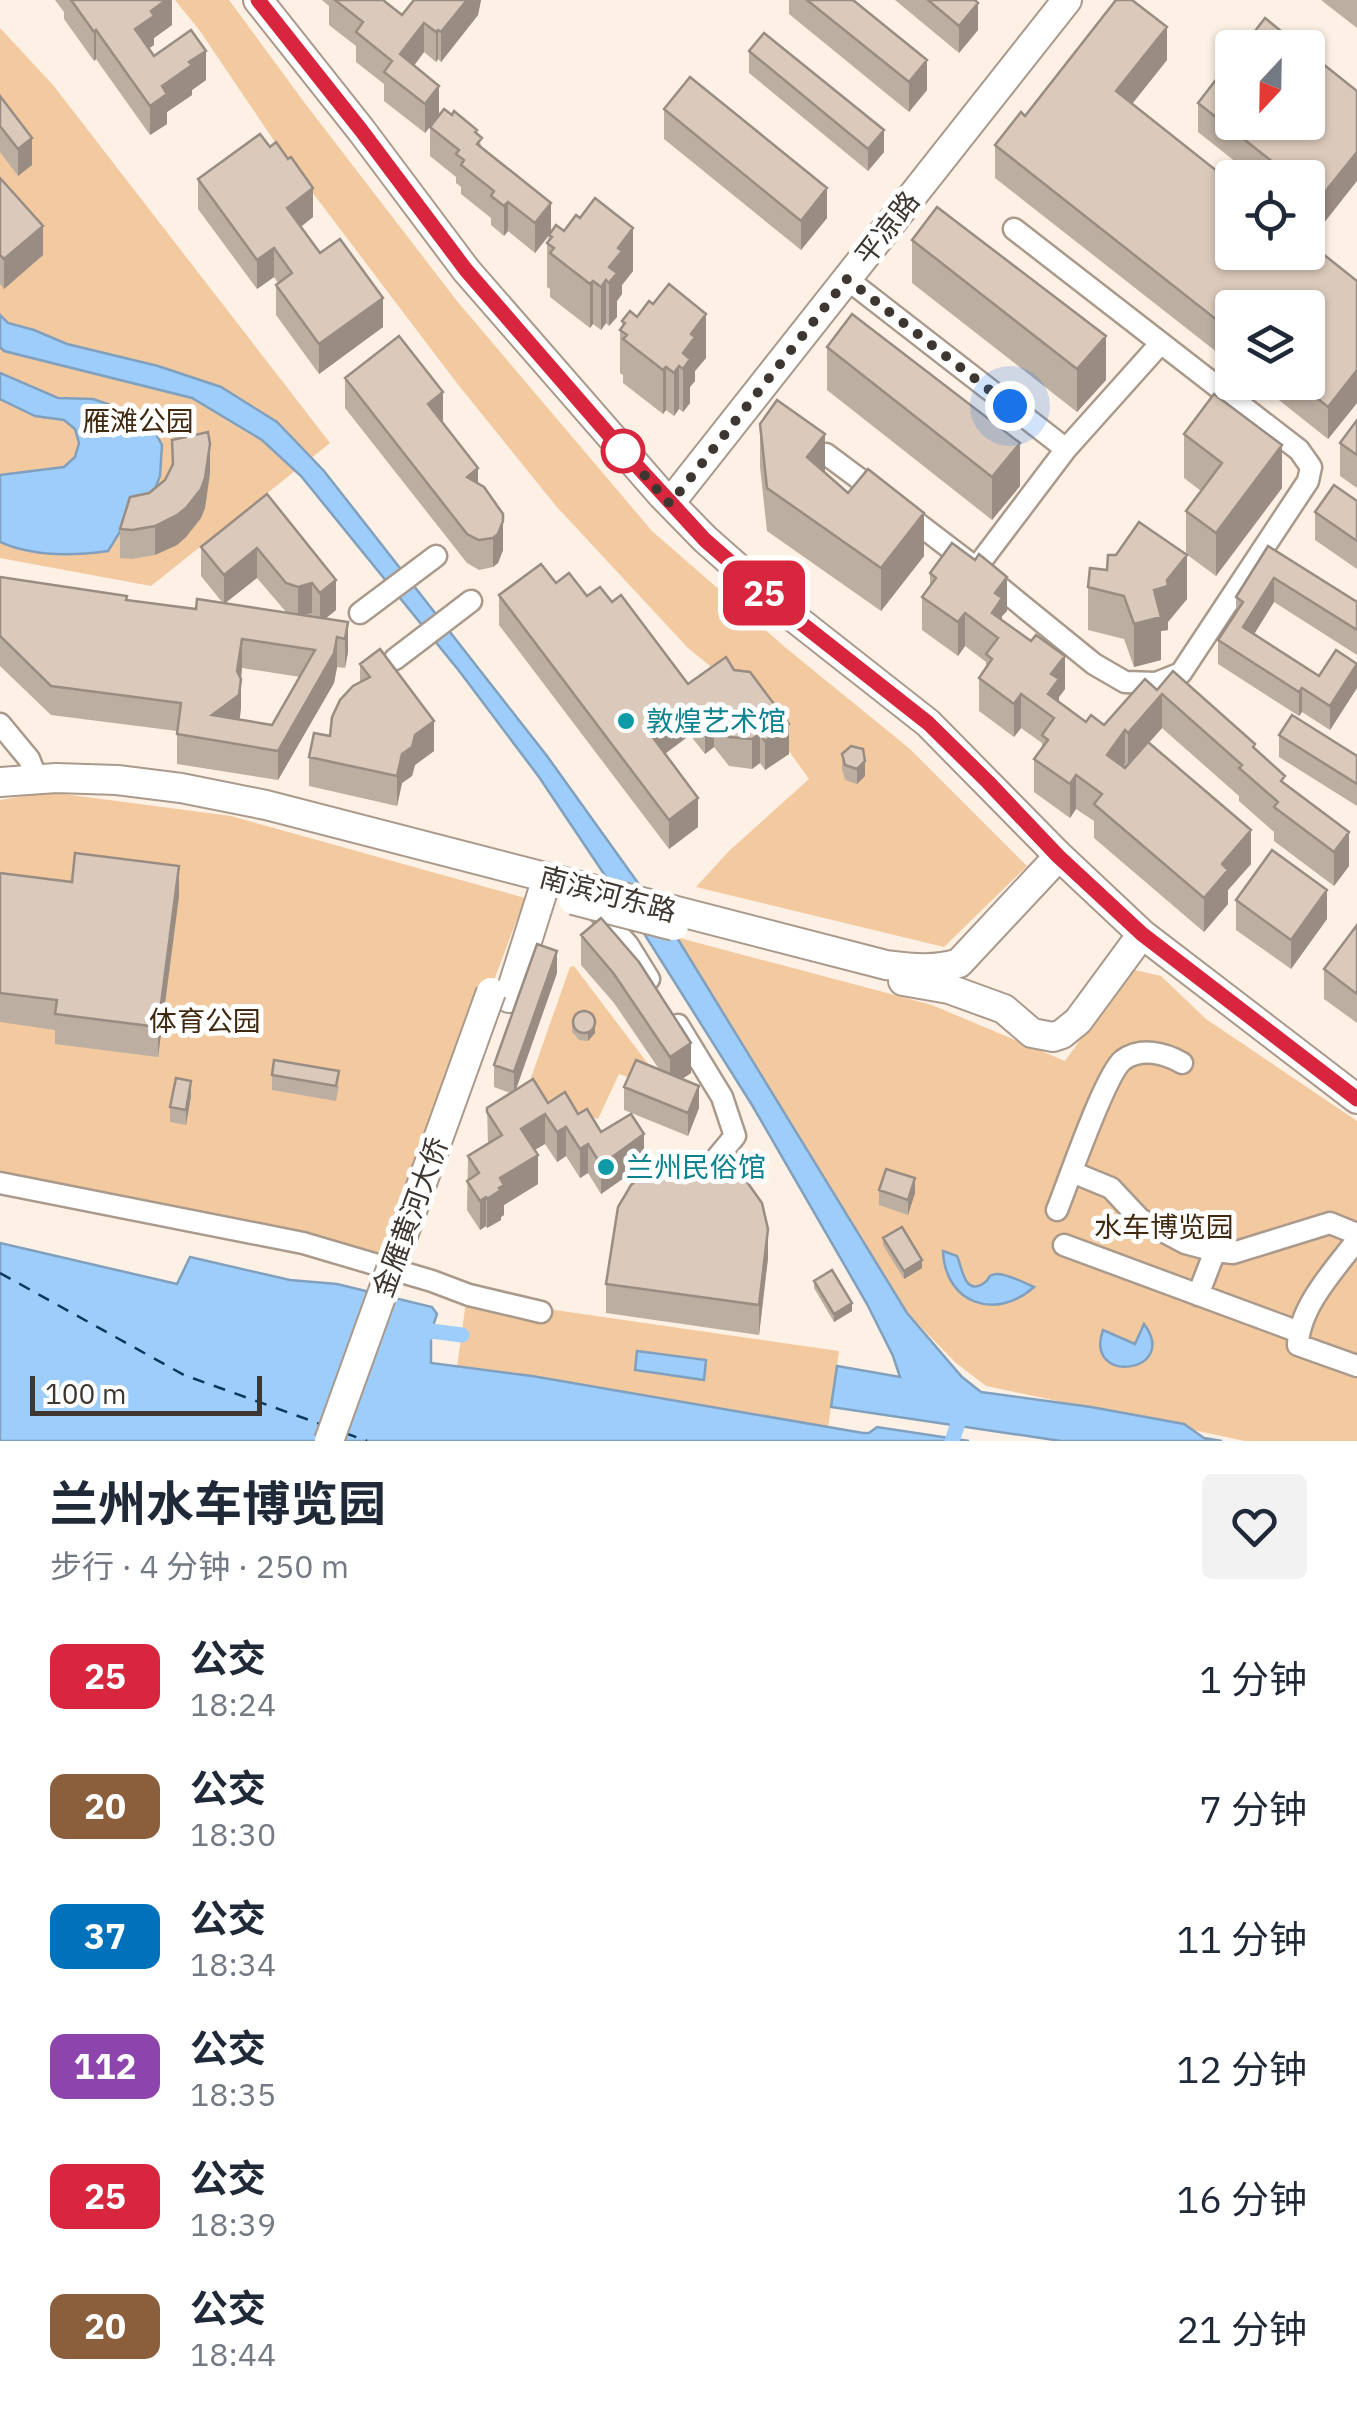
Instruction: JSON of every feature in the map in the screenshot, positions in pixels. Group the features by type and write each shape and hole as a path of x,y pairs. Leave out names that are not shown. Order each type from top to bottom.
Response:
{"main road":[{"path":"258,0 466,270 670,504 767,595 928,723 1058,856 1142,934 1357,1099"},
{"name":"平凉路","path":"670,504 1067,0"},
{"name":"南滨河东路","path":"0,782 117,780 266,806 883,978 949,989 1004,1009 1032,1033 1053,1037 1078,1021 1142,934"},
{"name":"南滨河东路","path":"0,796 96,793 178,802 537,883"},
{"name":"南滨河东路","path":"675,919 886,965 946,968 959,963 970,952 1058,856"},
{"path":"500,995 537,883"},
{"name":"金雁黄河大侨","path":"328,1441 500,995"},
{"name":"金雁黄河大侨","path":"348,1441 500,995"}],"street":[{"path":"826,454 1094,664 1124,682 1156,683 1181,673 1308,480 1311,468 1298,450 1014,229"},
{"path":"847,279 1066,449"},
{"path":"976,568 1066,449 1160,344"},
{"path":"366,609 431,560"},
{"path":"402,654 466,605"},
{"path":"0,724 29,759 37,779"},
{"path":"575,893 628,945 722,1097 735,1136 711,1165"},
{"path":"1057,1210 1108,1082 1122,1061 1144,1053 1167,1054 1182,1064"},
{"path":"1072,1172 1110,1188 1140,1219 1184,1243 1215,1251 1233,1253 1330,1223 1357,1237 1313,1298 1298,1332 1298,1345 1357,1366"},
{"path":"0,1183 303,1243 468,1295 541,1312"},
{"path":"1064,1245 1298,1332"},
{"path":"1198,1295 1215,1251"}],"green space":[{"path":"175,0 229,0 457,301 652,531 910,749 1027,866 944,947 696,887 729,851 809,779 753,701 688,648 556,506 456,382 281,151"},
{"name":"雁滩公园","path":"0,28 53,85 330,443 151,586 0,558"},
{"name":"体育公园","path":"48,792 231,816 525,898 386,1267 0,1189 0,800"},
{"name":"水车博览园","path":"676,937 932,1005 1065,1061 1131,969 1161,976 1206,1019 1357,1121 1357,1441 1245,1441 986,1386 956,1363 907,1313"},
{"path":"574,966 661,1081 659,1088 619,1074 598,1119 526,1092 570,967"},
{"path":"466,1302 541,1308 839,1351 828,1428 532,1376 457,1367"}],"water":[{"path":"0,315 8,323 67,344 158,366 221,387 277,422 324,471 547,756 676,936 907,1313 962,1377 981,1392 1184,1424 1204,1438 1222,1441 1061,1441 831,1407 837,1366 900,1377 867,1304 752,1105 645,935 539,777 460,672 301,476 262,440 192,398 4,351 0,347"},
{"path":"0,373 58,398 93,399 122,409 154,430 162,445 160,476 149,505 131,514 108,551 53,554 0,542 0,475 64,467 75,457 79,443 75,429 64,420 35,416 0,399"},
{"path":"0,1243 177,1284 190,1257 290,1280 337,1284 432,1307 437,1314 431,1332 431,1363 532,1376 863,1433 877,1427 969,1441 0,1441"},
{"path":"943,1251 957,1256 972,1286 996,1274 1034,1287 1004,1303 975,1302 953,1284"},
{"path":"1144,1324 1152,1341 1150,1353 1142,1362 1117,1366 1106,1360 1101,1348 1103,1330 1135,1344"},
{"path":"637,1351 706,1360 704,1380 635,1370"}],"building":[{"path":"71,0 166,0 151,11 154,16 135,29 154,56 191,30 206,51 162,86 167,94 150,106"},
{"path":"335,0 383,0 402,15 414,0 467,0 441,32 424,23 400,54 439,86 425,104 384,72 392,61 356,32 363,22"},
{"path":"807,0 853,0 927,60 909,82"},
{"path":"928,0 975,0 978,3 959,26"},
{"path":"1116,0 1132,0 1167,27 1116,91 1215,170 1215,270 1325,270 1325,256 1357,281 1357,370 1328,407 1319,400 1325,400 1325,290 1215,290 1215,319 995,145 1021,112 1025,116"},
{"path":"1265,18 1280,30 1256,30"},
{"path":"764,33 884,130 868,149 749,51"},
{"path":"1325,66 1357,91 1357,152 1325,192 1325,160 1270,160 1245,140 1325,140"},
{"path":"690,77 827,188 801,221 664,109"},
{"path":"1215,81 1215,116 1198,103"},
{"path":"0,96 32,138 18,149 0,126"},
{"path":"444,109 452,115 454,111 477,130 482,138 477,144 551,203 535,223 508,202 504,206 491,196 494,191 461,165 464,160 456,154 459,150 430,127"},
{"path":"260,134 270,147 276,142 288,159 291,157 313,188 287,208 320,253 340,239 383,298 319,344 276,285 292,273 274,248 257,260 198,179"},
{"path":"0,178 43,226 4,259 0,255"},
{"path":"595,198 633,228 609,267 617,273 601,287 593,281 590,284 550,253 554,248 547,243 556,225 564,231"},
{"path":"937,207 1106,336 1077,369 912,240"},
{"path":"669,284 706,314 683,353 690,359 674,373 666,367 663,370 623,339 627,335 620,330 630,311 637,317"},
{"path":"852,314 1020,443 992,477 827,347"},
{"path":"399,336 443,392 428,404 478,468 467,477 484,487 503,514 498,534 493,538 479,540 467,534 345,378"},
{"path":"1214,394 1215,400 1222,400 1282,445 1216,533 1186,511 1222,463 1184,434"},
{"path":"777,400 825,434 807,457 848,493 868,469 924,513 881,568 767,488 760,424"},
{"path":"1357,420 1357,455 1340,443"},
{"path":"208,432 205,478 186,508 155,526 120,529 130,497 149,493 165,480 173,464 172,440"},
{"path":"1334,485 1357,501 1357,541 1315,512"},
{"path":"267,494 336,580 320,593 312,583 298,587 286,583 257,548 224,575 201,547"},
{"path":"1139,522 1187,555 1167,580 1168,586 1154,590 1161,617 1134,624 1124,596 1088,587 1090,568 1107,570 1108,555 1116,555"},
{"path":"952,543 975,560 979,554 1007,577 995,593 1002,598 992,613 1031,641 1036,635 1065,656 1051,674 1059,679 1048,694 1086,722 1091,715 1104,725 1145,679 1157,690 1173,671 1255,744 1253,747 1285,776 1281,781 1349,832 1334,852 1274,807 1278,802 1239,768 1242,765 1162,694 1128,733 1125,730 1107,755 1125,768 1148,742 1251,830 1222,864 1228,870 1204,898 1094,804 1102,794 1076,775 1070,784 1034,759 1048,740 1042,735 1054,718 1021,694 1014,704 979,678 992,659 986,654 998,638 965,613 958,622 922,597 936,578 930,573"},
{"path":"1268,546 1357,602 1357,630 1274,578 1243,627 1319,676 1336,650 1357,664 1330,706 1302,688 1299,692 1218,640 1243,602 1236,597"},
{"path":"541,564 556,583 569,573 587,596 600,587 612,602 621,595 688,684 726,657 734,670 750,672 789,724 765,741 760,734 752,739 729,737 714,718 705,725 690,705 651,735 698,798 669,820 499,595"},
{"path":"0,577 127,596 126,600 196,609 197,599 348,622 345,639 337,637 334,653 278,751 177,734 181,703 51,686 0,636","holes":["242,639 315,650 272,725 212,715 239,695 241,679 237,671"]},
{"path":"380,649 434,721 415,735 412,747 402,754 397,776 309,757 314,733 330,736 332,717 340,700 353,686 370,677 360,664"},
{"path":"1292,715 1357,756 1357,784 1279,735"},
{"path":"851,746 863,749 865,761 857,769 845,765 842,754"},
{"path":"1272,850 1327,890 1291,940 1236,900"},
{"path":"75,853 179,866 158,1027 55,1014 57,1000 0,993 0,873 72,882"},
{"path":"601,918 639,962 691,1043 670,1057 614,974 581,935"},
{"path":"1357,925 1357,994 1324,969"},
{"path":"537,944 557,951 514,1072 494,1065"},
{"path":"584,1011 592,1014 592,1030 584,1033 576,1030 573,1022 576,1014"},
{"path":"274,1060 339,1071 336,1086 272,1075"},
{"path":"636,1060 699,1086 688,1113 624,1087"},
{"path":"176,1078 191,1081 186,1110 170,1107"},
{"path":"533,1079 548,1103 565,1092 578,1114 587,1109 601,1132 631,1114 644,1134 601,1165 588,1144 580,1149 566,1127 557,1132 545,1114 521,1129 538,1155 500,1178 504,1185 501,1190 480,1201 467,1181 479,1173 468,1156 502,1135 487,1108"},
{"path":"675,1159 701,1159 726,1166 747,1182 762,1203 768,1229 759,1305 606,1284 618,1207 631,1185 651,1168"},
{"path":"886,1169 915,1178 908,1200 879,1190"},
{"path":"902,1227 922,1260 904,1271 883,1238"},
{"path":"832,1270 852,1303 834,1314 814,1281"}],"waterway":[{"path":"413,1341 431,1331 462,1335"},
{"path":"952,1441 963,1409"}],"ferry route":[{"path":"0,1273 184,1375 323,1425"},
{"path":"345,1433 367,1441"}],"bus line":[{"name":"25","path":"258,0 466,270 705,540 792,616 928,723 1058,856 1142,934 1357,1099"}],"place":[{"name":"敦煌艺术馆","path":"626,721"},
{"name":"兰州民俗馆","path":"606,1167"}],"route":[{"path":"623,451 616,443 670,504 847,279 1010,406"}]}
